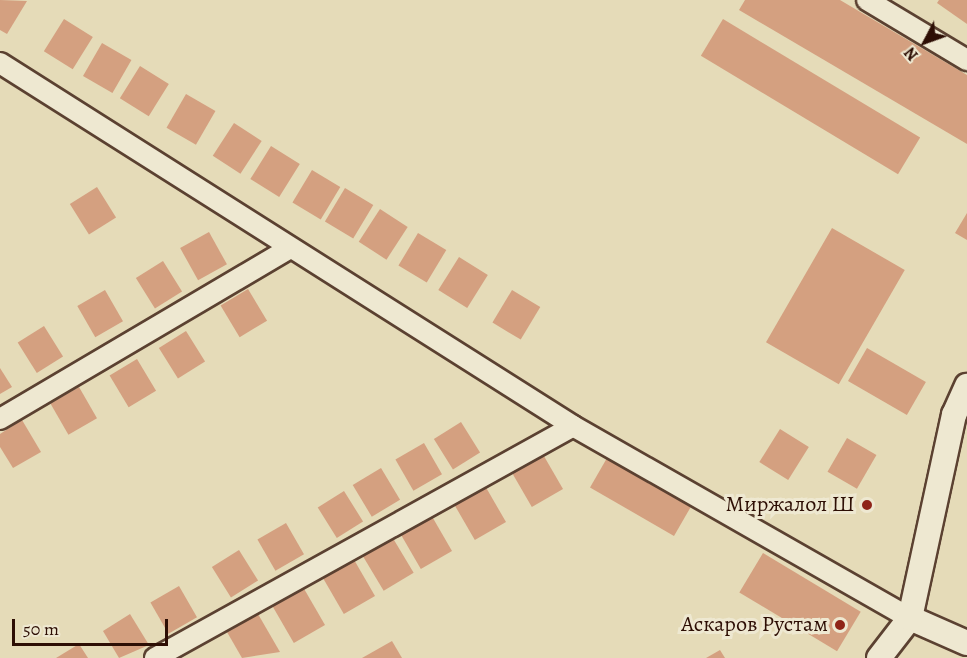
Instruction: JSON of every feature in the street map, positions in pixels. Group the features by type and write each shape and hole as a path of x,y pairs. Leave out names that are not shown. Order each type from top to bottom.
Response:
{"street":[{"path":"867,0 967,60"},
{"path":"0,63 289,249 573,426 910,618 967,643"},
{"path":"0,419 289,249"},
{"path":"879,658 910,618 954,415 967,386"},
{"path":"155,658 573,426"}],"building":[{"path":"0,0 27,1 7,34 0,30"},
{"path":"745,0 840,0 967,75 967,144 739,10"},
{"path":"939,0 967,0 967,24 937,3"},
{"path":"64,19 93,37 73,69 44,51"},
{"path":"723,19 920,137 898,174 701,56"},
{"path":"102,43 131,60 112,93 83,76"},
{"path":"140,66 169,84 149,116 120,98"},
{"path":"186,94 215,111 196,145 166,128"},
{"path":"234,123 262,141 240,174 213,156"},
{"path":"271,146 300,164 279,197 250,179"},
{"path":"312,170 340,187 321,220 292,203"},
{"path":"97,187 116,218 89,234 70,204"},
{"path":"345,188 373,205 353,238 325,221"},
{"path":"380,209 408,227 386,260 359,242"},
{"path":"967,213 967,240 955,233"},
{"path":"832,228 905,270 839,384 766,342"},
{"path":"209,232 227,264 198,280 180,248"},
{"path":"418,233 446,250 427,283 398,266"},
{"path":"459,257 488,275 467,308 438,290"},
{"path":"163,261 182,292 155,308 136,278"},
{"path":"248,289 267,321 240,337 221,305"},
{"path":"105,290 123,321 95,337 77,306"},
{"path":"512,290 540,307 521,340 492,323"},
{"path":"44,326 63,357 37,373 18,342"},
{"path":"186,331 205,362 178,378 159,348"},
{"path":"867,348 926,382 907,415 848,381"},
{"path":"137,359 156,391 129,407 110,375"},
{"path":"0,368 12,387 0,394"},
{"path":"79,387 97,418 68,435 50,404"},
{"path":"22,420 41,452 13,468 0,447 0,434"},
{"path":"461,422 480,453 453,469 434,439"},
{"path":"780,429 809,447 788,480 759,462"},
{"path":"847,438 876,455 857,489 828,472"},
{"path":"424,443 442,474 413,491 395,460"},
{"path":"541,451 563,489 532,507 510,469"},
{"path":"607,458 691,506 674,536 590,487"},
{"path":"381,468 400,500 372,517 353,485"},
{"path":"484,484 506,522 475,540 453,502"},
{"path":"344,491 363,522 337,538 318,507"},
{"path":"430,513 452,551 421,569 399,531"},
{"path":"286,523 304,554 275,571 257,540"},
{"path":"391,535 414,573 384,591 361,553"},
{"path":"239,550 258,581 231,597 212,567"},
{"path":"763,553 861,612 837,651 739,592"},
{"path":"353,558 375,596 344,614 322,576"},
{"path":"179,586 197,617 168,634 150,602"},
{"path":"303,587 325,625 294,643 272,605"},
{"path":"130,614 149,645 119,658 103,631"},
{"path":"258,614 280,652 242,658 227,632"},
{"path":"392,641 402,658 362,658"},
{"path":"79,644 88,658 56,658"},
{"path":"720,650 725,658 706,658"}],"place":[{"name":"Миржалол Ш","path":"867,505"},
{"name":"Аскаров Рустам","path":"840,625"}]}
